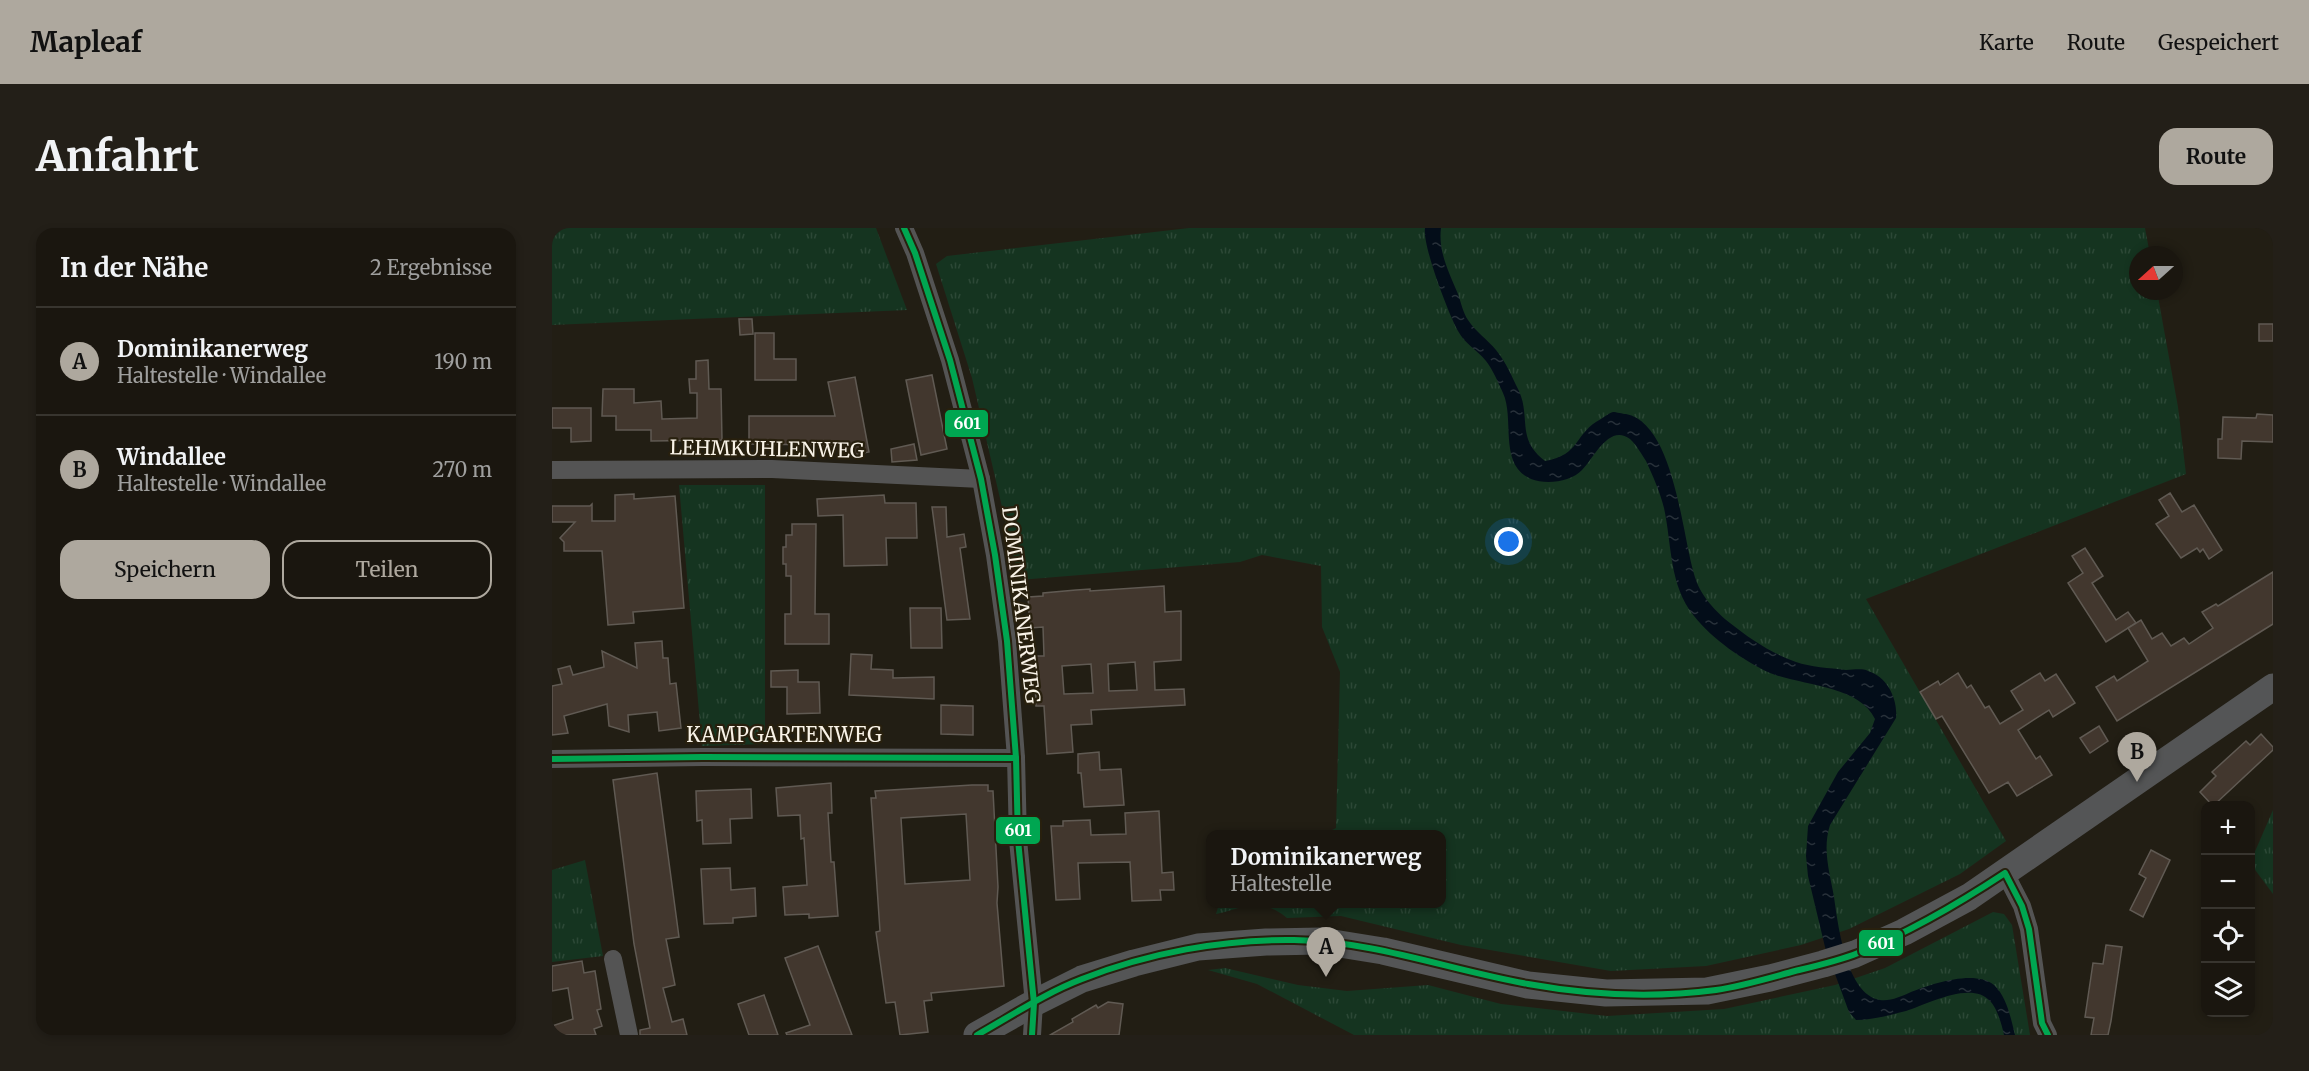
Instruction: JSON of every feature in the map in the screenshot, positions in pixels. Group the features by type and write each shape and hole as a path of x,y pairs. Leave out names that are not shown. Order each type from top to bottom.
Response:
{"main road":[{"path":"977,1035 1034,1003 1082,980 1134,963 1198,947 1321,941 1383,951 1528,985 1606,993 1707,991 1823,964 1855,954 1904,932 1969,897 2273,687"}],"street":[{"name":"DOMINIKANERWEG","path":"904,228 915,253 950,360 981,479 995,555 1007,641 1016,759 1018,840 1034,1003 1032,1035"},
{"name":"LEHMKUHLENWEG","path":"552,470 772,469 981,479"},
{"name":"KAMPGARTENWEG","path":"552,759 703,757 1016,759"},
{"path":"2005,873 2022,906 2029,928 2042,1023 2048,1035"},
{"path":"613,959 629,1035"}],"green space":[{"path":"552,228 876,228 907,310 552,325"},
{"path":"1189,228 2145,228 2148,246 2129,246 2129,300 2159,300 2178,407 2186,474 1866,599 2006,841 1960,874 1849,929 1801,945 1706,966 1611,971 1461,945 1341,916 1287,918 1269,908 1446,908 1446,830 1332,830 1336,828 1340,672 1322,627 1321,566 1262,555 1240,562 1019,580 972,378 936,264 947,256"},
{"path":"679,485 765,485 765,744 702,746"},
{"path":"2273,810 2273,894 2255,870 2255,851"},
{"path":"585,860 603,956 552,962 552,870"},
{"path":"1218,908 1241,908 1216,914"},
{"path":"1993,912 2004,914 2012,925 2030,1035 1354,1035 1257,984 1208,970 1225,968 1298,985 1347,991 1428,985 1501,1004 1607,1016 1724,1009 1835,985 1885,968"}],"water":[{"path":"1425,228 1441,228 1443,254 1465,314 1474,328 1496,350 1509,370 1522,401 1527,436 1536,453 1545,461 1565,454 1592,425 1613,412 1626,414 1643,422 1656,439 1666,461 1681,513 1696,580 1715,609 1753,640 1787,658 1814,666 1866,670 1881,678 1886,684 1893,697 1896,718 1830,825 1828,834 1829,870 1845,955 1857,983 1866,993 1880,1000 1894,999 1953,979 1986,980 1994,985 2002,996 2008,1008 2015,1035 2004,1035 1993,1004 1982,995 1972,993 1948,996 1906,1011 1875,1018 1856,1020 1849,1012 1825,947 1808,876 1806,856 1808,826 1838,772 1870,733 1875,719 1856,699 1843,693 1783,677 1760,668 1729,649 1701,625 1680,591 1664,508 1656,484 1646,461 1630,439 1622,435 1615,435 1603,444 1582,470 1565,480 1537,481 1521,472 1514,463 1511,452 1508,415 1503,393 1489,365 1464,340 1454,323 1432,264"}],"building":[{"path":"739,319 752,319 753,334 740,335"},
{"path":"2259,324 2273,324 2273,341 2259,341"},
{"path":"755,333 774,333 774,359 796,359 796,380 755,380"},
{"path":"708,360 709,389 721,389 722,440 651,441 651,430 616,430 616,416 602,416 603,389 634,389 634,403 661,401 662,419 697,418 697,393 690,393 689,379 696,379 696,361"},
{"path":"932,375 947,449 921,455 906,380"},
{"path":"855,377 869,452 842,457 840,445 749,444 749,416 835,416 828,382"},
{"path":"552,408 591,408 591,441 571,442 571,428 552,428"},
{"path":"2257,414 2273,415 2273,442 2242,441 2241,459 2218,458 2218,439 2222,439 2223,417 2256,418"},
{"path":"914,444 917,460 892,462 891,449"},
{"path":"2170,493 2182,512 2194,505 2222,550 2209,559 2203,549 2200,552 2197,548 2181,558 2156,524 2169,516 2159,500"},
{"path":"634,494 634,499 675,496 684,608 633,612 634,623 608,625 602,551 564,551 564,542 560,538 575,522 552,522 552,506 590,506 592,504 592,521 615,521 615,495"},
{"path":"884,495 885,503 916,503 917,538 886,538 887,565 844,566 843,515 818,516 817,499"},
{"path":"932,507 946,507 947,537 964,534 966,547 960,548 970,619 947,620"},
{"path":"792,524 816,524 815,614 829,614 829,644 785,644 785,614 791,614 791,576 786,576 783,547 786,547 786,535 792,535"},
{"path":"2085,548 2103,576 2092,583 2116,620 2128,612 2136,623 2106,642 2068,583 2083,573 2072,556"},
{"path":"2273,572 2273,624 2117,721 2096,687 2114,676 2117,681 2148,661 2128,628 2141,620 2152,639 2162,633 2171,646 2184,638 2189,644 2213,628 2202,612 2216,604 2218,606"},
{"path":"1164,586 1165,612 1181,611 1181,660 1154,662 1155,690 1184,689 1185,705 1091,710 1092,724 1071,725 1073,752 1047,754 1044,706 1036,706 1034,656 1044,656 1043,627 1030,628 1028,597 1043,596 1043,593 1090,589 1090,591","holes":["1135,662 1137,690 1109,691 1108,664","1091,664 1093,693 1064,694 1062,666"]},
{"path":"910,608 941,608 942,648 911,648"},
{"path":"662,641 663,658 668,658 670,684 676,683 681,728 659,731 657,712 628,715 629,732 609,726 607,704 564,716 568,733 552,735 552,686 562,684 558,669 570,666 573,675 604,667 602,651 637,668 635,643"},
{"path":"851,654 872,655 871,669 893,670 893,678 934,677 934,699 849,695"},
{"path":"798,670 798,682 819,682 820,713 787,714 787,687 771,687 771,671"},
{"path":"1958,673 1967,688 1971,685 1985,708 1989,706 2000,724 2023,710 2011,691 2040,673 2045,681 2056,674 2075,703 2053,717 2049,710 2018,730 2036,759 2040,756 2052,775 2017,796 2008,782 1989,793 1942,716 1936,719 1920,692 1938,681 1940,685"},
{"path":"941,705 973,706 973,735 941,734"},
{"path":"2099,726 2108,741 2090,753 2080,738"},
{"path":"2261,734 2273,750 2218,801 2208,801 2200,792 2216,776 2212,772 2246,741 2250,745"},
{"path":"1099,752 1100,770 1121,769 1124,805 1084,807 1081,773 1078,773 1078,754"},
{"path":"657,773 679,937 666,939 675,985 663,988 672,1022 683,1019 687,1035 640,1035 640,1030 650,1028 634,944 613,780"},
{"path":"831,783 832,813 828,813 838,916 809,918 809,914 785,915 783,887 807,885 804,838 801,839 800,815 778,816 776,788"},
{"path":"988,785 988,791 993,791 997,903 1004,986 931,993 932,1000 924,1001 928,1032 900,1035 895,1002 886,1003 876,932 880,931 871,798 876,798 875,791","holes":["966,814 970,880 905,884 901,818"]},
{"path":"751,789 752,818 730,819 731,843 703,844 702,820 697,821 696,791"},
{"path":"1159,811 1162,873 1173,872 1174,890 1160,890 1161,900 1132,901 1130,862 1078,863 1080,899 1056,900 1051,826 1063,826 1063,821 1090,820 1091,835 1126,834 1125,813"},
{"path":"2151,850 2170,860 2143,917 2130,910 2146,878 2139,874"},
{"path":"730,868 731,890 755,888 756,916 733,918 733,923 704,924 701,869"},
{"path":"2106,945 2122,947 2111,1021 2108,1035 2091,1035 2094,1018 2085,1017 2093,963 2103,964"},
{"path":"818,946 852,1035 787,1035 786,1033 810,1025 785,958"},
{"path":"582,961 584,973 595,971 601,1009 597,1010 602,1026 594,1029 596,1035 552,1035 552,1026 573,1019 568,988 552,991 552,966"},
{"path":"764,995 778,1035 749,1035 738,1004"},
{"path":"1108,1002 1123,1004 1119,1035 1050,1035 1096,1005 1098,1008"}],"transit line":[{"name":"601","path":"904,228 915,253 950,360 981,479 995,555 1007,641 1016,758 1018,840 1034,1003 1032,1035"},
{"name":"601","path":"552,759 1016,758"},
{"name":"601","path":"977,1035 1055,991 1107,970 1186,949 1267,940 1353,945 1499,978 1575,991 1646,995 1716,990 1858,953 1933,917 2005,873 2022,906 2029,929 2042,1023 2048,1035"}],"place":[{"name":"Windallee","path":"2137,782"},
{"name":"Dominikanerweg","path":"1326,977"}]}
